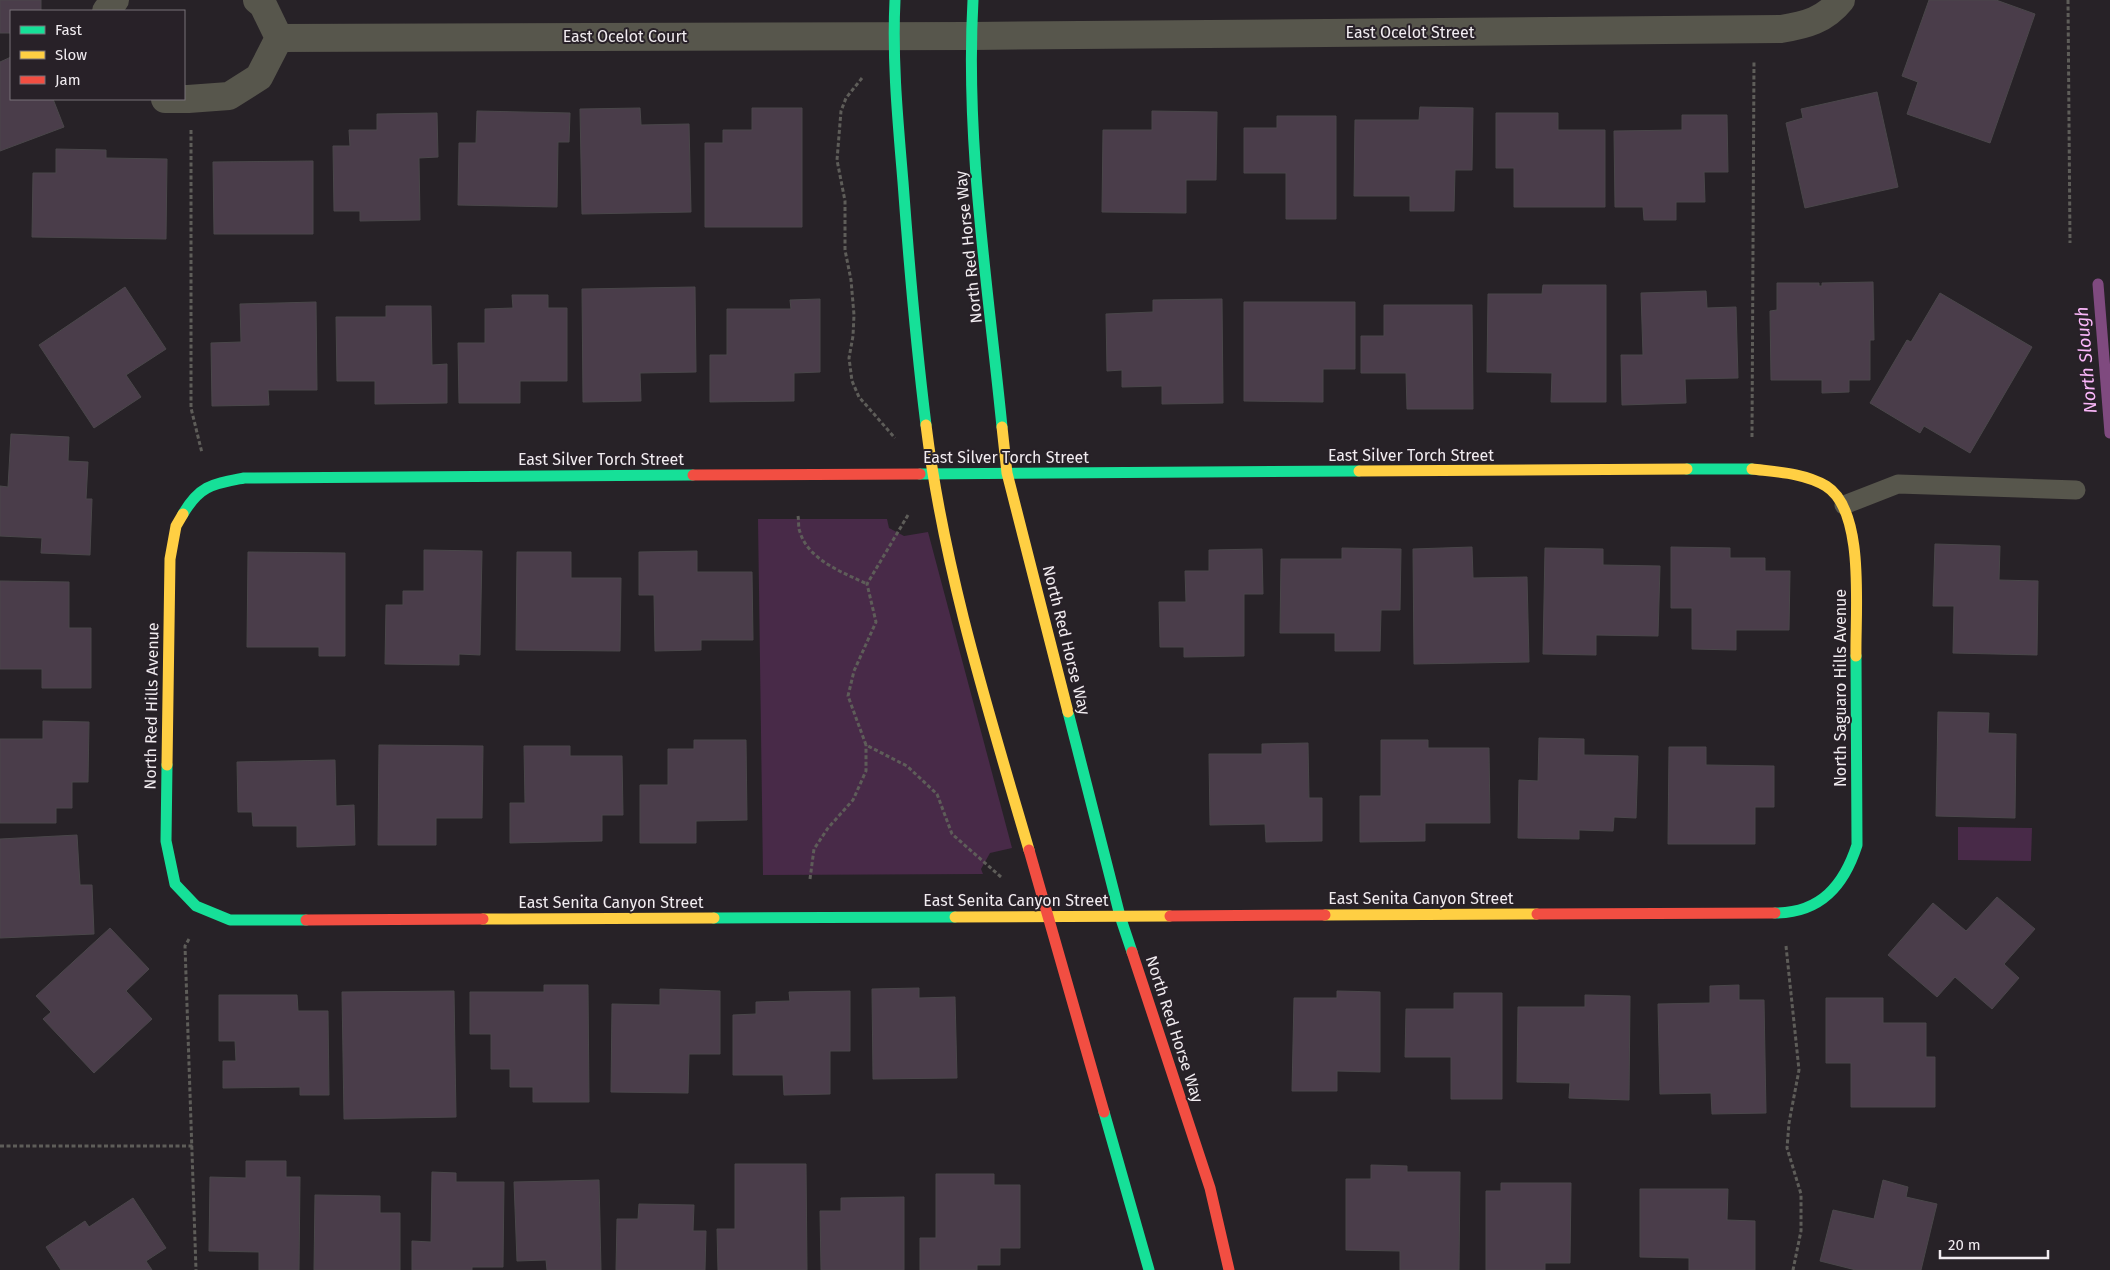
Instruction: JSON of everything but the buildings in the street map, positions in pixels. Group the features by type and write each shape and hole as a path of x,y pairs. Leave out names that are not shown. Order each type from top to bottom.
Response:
{"street":[{"path":"107,10 115,0"},
{"path":"185,100 229,96 260,77 279,38 262,6 256,0"},
{"path":"895,0 893,35 915,333 932,474 967,636 1149,1270"},
{"name":"North Red Horse Way","path":"973,0 970,36 974,149 1007,473 1120,916 1210,1188 1229,1270"},
{"name":"East Ocelot Street","path":"970,36 1781,29 1818,20 1832,11 1841,0"},
{"name":"East Ocelot Court","path":"279,38 970,36"},
{"name":"East Silver Torch Street","path":"190,502 209,485 244,478 1752,469 1798,474 1827,486"},
{"name":"North Saguaro Hills Avenue","path":"1827,486 1844,505 1855,543 1857,846 1849,871 1833,891"},
{"name":"North Red Hills Avenue","path":"190,502 176,526 170,559 166,841 175,884 196,906"},
{"name":"East Senita Canyon Street","path":"196,906 230,920 1786,913 1812,906 1833,891"}],"lane":[{"path":"1844,505 1898,484 2076,490"}],"path":[{"path":"2068,0 2070,243"},
{"path":"1752,469 1755,30"},
{"path":"864,75 846,98 840,111 838,160 845,201 845,250 851,280 854,315 854,336 849,358 852,382 859,397 892,436 899,440"},
{"path":"191,124 191,408 203,460"},
{"path":"810,879 814,849 828,828 853,800 866,771 866,745 848,696 854,671 876,622 867,584 910,510"},
{"path":"798,516 800,532 810,551 836,569 867,584"},
{"path":"866,745 907,766 937,794 952,834 1002,878"},
{"path":"1786,913 1786,952 1799,1070 1789,1123 1787,1148 1801,1194 1801,1231 1792,1270"},
{"path":"192,934 185,946 196,1270"},
{"path":"0,1146 193,1146"}],"shaded area":[{"path":"758,519 887,519 889,528 904,536 928,532 1012,848 990,853 981,869 983,874 763,875"},
{"path":"1958,827 2032,828 2031,861 1958,860"}],"waterway":[{"name":"North Slough","path":"2098,284 2110,433"}],"traffic: fast":[{"path":"895,0 894,46 897,114 913,304 926,425"},
{"path":"973,0 971,53 975,160 1002,427"},
{"path":"1687,469 1752,469"},
{"path":"920,474 1359,471"},
{"path":"183,514 195,497 208,487 244,478 693,475"},
{"path":"1775,913 1791,912 1805,908 1818,902 1828,894 1845,872 1857,845 1856,656"},
{"path":"1068,712 1120,916 1132,952"},
{"path":"167,765 166,841 175,884 196,906 230,920 306,920"},
{"path":"714,918 955,917"},
{"path":"1104,1112 1149,1270"}],"traffic: slow":[{"path":"926,425 944,533 956,586 983,692 1029,850"},
{"path":"1002,427 1007,473 1068,712"},
{"path":"1359,471 1687,469"},
{"path":"1752,469 1809,478 1826,486 1839,499 1847,517 1853,539 1856,564 1856,656"},
{"path":"167,765 170,559 176,526 183,514"},
{"path":"1325,915 1537,914"},
{"path":"955,917 1170,916"},
{"path":"483,919 714,918"}],"traffic: jam":[{"path":"693,475 920,474"},
{"path":"1029,850 1104,1112"},
{"path":"1537,914 1775,913"},
{"path":"1170,916 1325,915"},
{"path":"306,920 483,919"},
{"path":"1132,952 1210,1188 1229,1270"}]}
